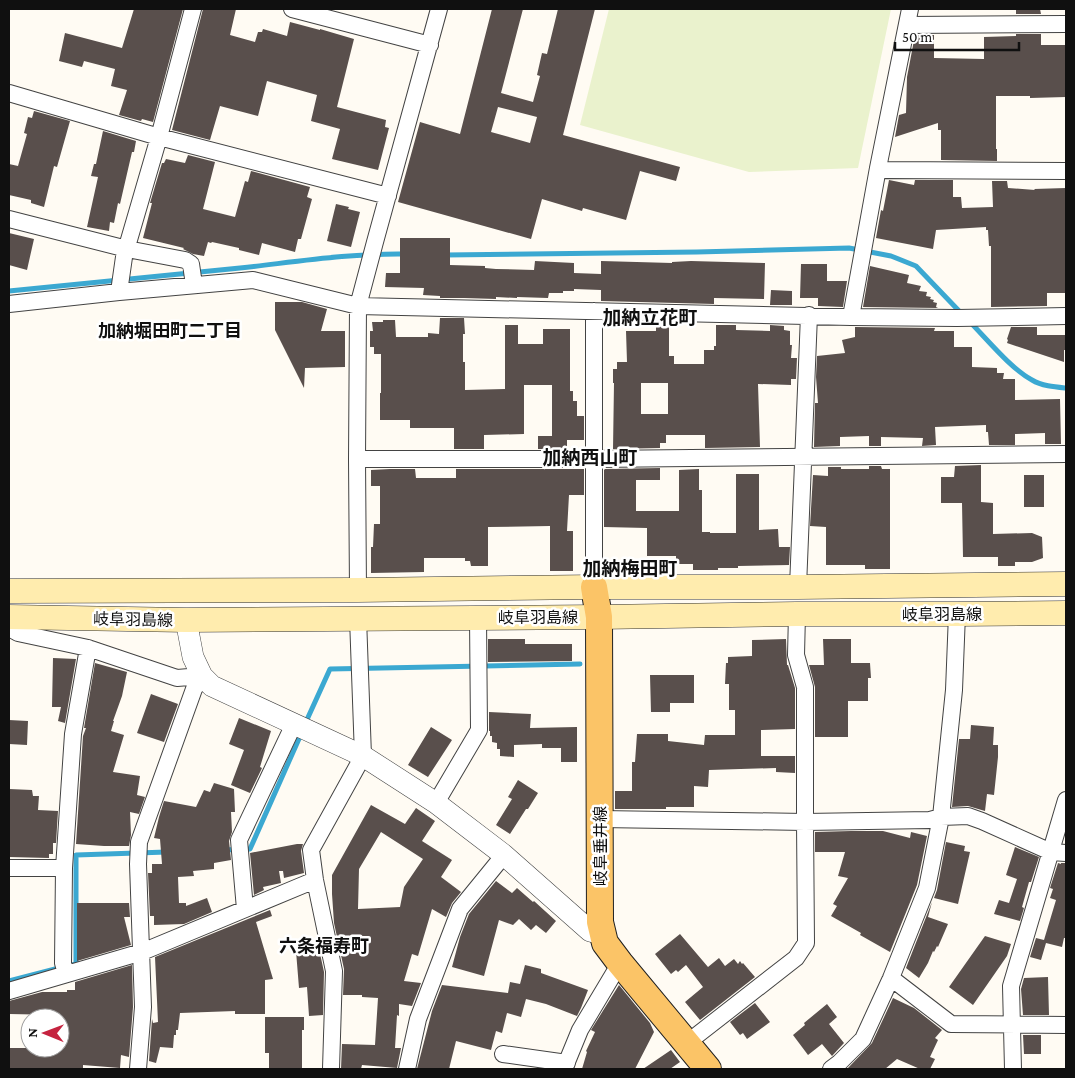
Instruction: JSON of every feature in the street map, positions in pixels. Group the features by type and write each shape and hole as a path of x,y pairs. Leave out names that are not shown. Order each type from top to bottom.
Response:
{"main road":[{"name":"岐阜羽島線","path":"9,591 1066,584"},
{"name":"岐阜垂井線","path":"594,587 599,617 600,922 605,943 708,1069"},
{"name":"岐阜羽島線","path":"9,617 186,620 1066,613"}],"street":[{"path":"120,283 127,249 193,9"},
{"path":"292,9 430,45"},
{"path":"358,590 358,306 440,9"},
{"path":"851,317 878,168 909,17 1066,24"},
{"path":"9,93 159,136 388,196"},
{"path":"878,168 885,170 1066,171"},
{"path":"9,219 127,249 186,260 193,275"},
{"path":"9,304 120,283 193,275 253,280 358,306 851,317 1066,316"},
{"path":"594,311 594,587"},
{"path":"798,587 809,315"},
{"path":"357,459 594,459 1066,454"},
{"path":"687,1043 796,958 806,943 805,687 796,655 797,614"},
{"path":"831,1069 864,1039 891,978 926,888 941,817 954,690 957,614"},
{"path":"332,1069 334,971 315,880 311,850 363,756 358,618"},
{"path":"436,802 479,730 478,618"},
{"path":"186,620 193,657 202,676 212,686 363,756 436,802 504,855 590,931 603,934"},
{"path":"9,628 18,634 88,648 177,678 202,676"},
{"path":"66,974 63,963 64,868 73,734 88,648"},
{"path":"138,1069 144,1007 138,864 139,842 194,689 202,676"},
{"path":"246,909 239,840 294,724"},
{"path":"1013,1069 1011,986 1059,852 1066,800"},
{"path":"600,820 805,822 930,820 941,817 968,816 1059,852"},
{"path":"407,1069 418,1019 460,908 504,855"},
{"path":"9,868 64,868"},
{"path":"9,991 142,952 315,880"},
{"path":"503,1054 566,1066 580,1030 620,963"},
{"path":"891,978 951,1024 1066,1025"}],"green space":[{"path":"609,9 891,9 858,168 749,172 580,125"}],"building":[{"path":"134,9 183,9 153,122 119,115 127,90 111,86 115,69 84,61 82,67 59,61 65,33 122,48"},
{"path":"203,9 236,9 230,35 255,42 258,32 262,32 263,29 287,36 290,22 354,39 337,107 386,120 385,127 389,128 378,170 332,159 340,129 311,121 317,95 267,81 258,116 220,106 210,140 172,130"},
{"path":"492,9 523,9 501,93 533,102 540,76 537,75 542,53 547,54 558,9 595,9 563,135 680,167 676,181 640,171 626,220 583,208 582,211 542,199 531,239 398,202 420,122 460,134","holes":["498,107 537,117 530,143 491,132"]},
{"path":"1016,9 1040,9 1041,14 1016,14"},
{"path":"1016,34 1041,34 1041,45 1066,45 1066,97 1030,98 1030,96 996,96 997,161 941,160 941,130 938,130 938,123 895,137 899,115 906,113 907,77 915,35 934,35 934,58 984,59 984,37 1016,36"},
{"path":"34,111 70,121 57,167 54,166 44,207 31,203 31,200 9,195 9,164 18,166 27,134 24,133 28,117 32,118"},
{"path":"103,131 136,141 120,204 118,203 114,223 110,222 109,231 87,227 98,177 91,176 94,164 96,164"},
{"path":"188,155 215,162 203,209 235,217 245,181 248,182 251,171 310,187 307,197 312,199 301,239 298,239 295,252 262,243 259,255 239,250 239,248 208,242 204,256 193,254 184,248 143,238 152,203 150,203 162,163 166,159 185,163"},
{"path":"889,180 914,185 915,180 953,180 953,197 961,197 962,208 993,207 992,181 1007,181 1008,188 1035,190 1066,188 1066,293 1047,293 1047,306 991,307 991,246 989,246 988,230 986,230 986,227 936,230 933,249 876,238"},
{"path":"336,204 360,212 351,247 327,241"},
{"path":"9,233 34,239 27,270 9,265"},
{"path":"400,238 450,238 450,265 485,266 485,268 496,269 534,270 535,261 574,263 574,273 601,274 601,261 765,263 764,299 714,298 714,304 601,301 601,290 574,289 574,291 563,291 563,293 549,293 548,298 440,298 440,296 423,295 424,288 385,287 386,273 400,273"},
{"path":"801,264 827,264 827,281 847,281 843,307 818,306 818,298 800,298"},
{"path":"870,266 909,275 907,283 921,286 919,291 927,292 926,296 931,297 930,299 934,300 933,302 937,303 936,307 938,308 863,307"},
{"path":"771,290 792,291 792,305 770,305"},
{"path":"275,302 302,302 327,309 321,331 345,331 345,367 305,368 304,388 275,330"},
{"path":"440,318 464,318 463,362 465,362 465,390 505,389 505,325 518,325 518,344 543,344 543,329 570,329 570,391 573,391 573,401 577,401 577,416 584,416 584,440 567,440 567,449 538,449 538,436 552,436 552,385 524,385 524,434 484,435 484,449 454,449 454,428 410,428 410,420 380,420 381,354 374,354 374,347 370,347 370,331 373,331 372,322 395,320 396,337 428,337 428,333 439,334"},
{"path":"656,323 669,323 669,356 674,356 674,364 704,364 704,350 714,350 714,346 716,346 716,325 736,325 736,330 770,331 770,325 784,326 784,330 790,331 791,358 797,358 796,379 791,379 791,385 758,384 760,447 705,448 705,435 666,435 666,443 660,443 660,448 613,449 613,369 617,369 617,362 627,362 626,331 656,331","holes":["641,383 668,383 668,414 641,414"]},
{"path":"855,327 935,328 934,331 954,331 954,347 972,347 972,367 997,368 997,373 1004,373 1003,379 1015,379 1015,400 1060,399 1061,444 1045,444 1045,433 1015,434 1015,445 989,445 986,425 935,427 936,445 922,446 923,438 881,437 881,446 869,446 869,436 840,437 840,446 814,447 815,403 818,403 817,356 845,353 842,340 855,337"},
{"path":"1011,327 1037,327 1037,335 1066,335 1064,362 1007,343"},
{"path":"981,465 981,502 993,503 993,534 1032,533 1042,537 1043,558 1032,562 1015,562 1015,566 998,566 998,557 963,557 962,503 941,503 941,477 954,477 955,466"},
{"path":"869,466 881,466 882,469 890,469 890,569 865,569 865,565 826,565 826,527 810,526 813,475 828,476 828,467 869,469"},
{"path":"660,468 660,480 636,480 636,511 679,511 679,470 699,469 699,490 702,490 702,532 710,533 736,533 736,474 759,474 759,530 778,529 779,547 790,547 789,565 738,566 738,568 718,568 718,570 693,570 693,564 676,564 676,556 647,556 647,528 604,527 604,470"},
{"path":"415,469 416,478 456,478 456,469 584,469 584,495 569,495 567,531 573,531 573,571 550,571 550,526 488,527 488,566 471,566 470,561 465,561 465,558 424,558 424,572 371,573 371,547 373,547 374,524 380,524 380,486 371,486 371,470"},
{"path":"1024,475 1044,475 1044,507 1024,507"},
{"path":"488,639 525,639 525,644 572,644 572,661 488,662"},
{"path":"786,639 787,665 795,688 795,729 761,730 761,756 795,756 795,773 776,772 776,768 709,770 708,787 694,786 694,807 615,809 615,791 632,791 632,762 635,762 637,734 668,734 668,741 704,745 705,735 735,735 735,710 729,710 729,684 725,684 728,657 752,656 752,640"},
{"path":"823,639 851,639 851,663 870,663 871,678 868,678 868,701 848,701 848,737 815,737 815,687 809,665 824,665"},
{"path":"53,658 76,659 65,723 58,721 61,707 52,707"},
{"path":"95,663 127,672 111,731 124,735 113,772 140,776 137,795 145,797 139,814 130,812 131,835 129,846 76,844 83,736 86,728 84,728"},
{"path":"650,675 694,675 694,703 670,703 670,712 651,712"},
{"path":"151,694 178,704 164,742 137,733"},
{"path":"489,712 531,714 530,728 577,727 577,762 561,762 561,748 542,748 542,744 514,745 514,757 500,756 500,749 497,749 497,743 492,742 492,736 490,736"},
{"path":"239,718 271,731 260,767 262,768 250,793 231,785 244,750 229,744"},
{"path":"9,720 28,721 27,745 9,744"},
{"path":"971,725 994,727 993,745 998,745 994,795 987,794 985,811 968,806 952,807 959,739 970,739"},
{"path":"431,727 452,740 428,777 408,765"},
{"path":"518,780 538,793 510,834 496,825 512,799 508,797"},
{"path":"214,783 234,789 235,812 231,812 232,832 229,841 231,860 214,863 214,869 193,871 194,876 178,877 179,903 186,903 186,906 207,898 212,912 184,924 154,925 154,916 150,916 148,873 152,873 152,864 162,864 160,839 154,838 164,801 196,807 204,790 210,792"},
{"path":"9,789 32,790 33,796 39,796 38,810 58,811 56,843 53,843 53,854 49,854 49,858 9,857"},
{"path":"371,805 405,824 416,808 435,821 422,841 452,860 441,877 461,892 452,903 446,917 432,909 418,956 412,954 404,981 421,983 412,1006 399,1004 395,1048 401,1048 397,1068 362,1065 361,1069 341,1069 342,1044 375,1045 378,998 362,997 362,995 343,995 344,969 334,923 332,875","holes":["381,832 423,859 404,887 400,907 358,909 359,869"]},
{"path":"883,831 910,838 911,832 927,836 917,885 890,952 831,916 837,906 833,904 848,878 838,876 845,852 815,852 815,832"},
{"path":"946,842 965,846 964,851 970,852 958,904 934,898"},
{"path":"303,844 301,851 304,873 284,878 283,871 279,871 281,883 263,887 264,890 254,895 250,853"},
{"path":"1015,847 1039,857 1031,882 1029,882 1020,921 994,914 999,900 1009,903 1017,879 1006,875"},
{"path":"1058,863 1066,863 1066,938 1064,938 1062,947 1046,943 1041,960 1030,957 1036,938 1044,940 1056,900 1050,898 1053,889 1050,888"},
{"path":"496,881 512,893 517,888 556,921 546,933 536,925 531,930 519,919 513,925 499,920 484,976 452,967 460,937 469,914"},
{"path":"932,902 928,917 948,924 938,947 933,951 919,978 906,968"},
{"path":"77,903 129,903 130,917 124,917 131,945 77,961"},
{"path":"270,910 272,916 256,922 273,979 265,980 265,1014 235,1014 235,1011 180,1013 178,1030 176,1030 176,1035 174,1035 173,1048 160,1047 156,1063 149,1061 152,1019 153,1023 158,1022 155,957"},
{"path":"680,934 708,967 719,958 725,966 734,959 738,964 740,961 743,963 755,977 700,1020 685,1002 703,987 686,965 678,972 676,970 671,974 655,954"},
{"path":"985,936 1011,944 1007,956 973,1005 949,987"},
{"path":"319,949 324,972 323,1015 309,1016 307,987 299,988 296,951"},
{"path":"132,965 133,1007 129,1057 121,1055 120,1068 83,1065 83,1069 9,1069 9,1048 20,1048 20,1058 70,1058 70,1008 20,1008 20,1014 9,1014 9,1001 42,992 67,992 67,990 75,990 75,982"},
{"path":"525,965 541,969 541,973 588,990 577,1016 546,1004 526,999 521,1017 507,1013 502,1033 496,1031 491,1050 456,1041 449,1069 417,1069 432,1011 442,985 508,993 510,982 520,984"},
{"path":"1048,977 1049,1015 1023,1015 1021,989 1024,978"},
{"path":"619,985 650,1023 654,1032 635,1069 582,1069 586,1051 595,1032 591,1030"},
{"path":"893,998 914,1008 942,1030 935,1038 938,1040 930,1057 935,1059 930,1069 920,1069 897,1059 885,1069 847,1069 872,1043"},
{"path":"755,1003 770,1022 747,1039 743,1033 740,1035 730,1022"},
{"path":"827,1004 837,1017 829,1024 844,1043 832,1056 822,1044 808,1055 793,1035"},
{"path":"265,1017 304,1017 302,1069 269,1069 269,1053 265,1053"},
{"path":"1023,1035 1041,1035 1041,1054 1024,1054"},
{"path":"671,1050 680,1062 670,1069 643,1069"}],"waterway":[{"path":"445,255 849,248 891,256 916,266 961,313"},
{"path":"9,291 344,256 406,254"},
{"path":"969,321 1007,361 1024,375 1040,384 1066,388"},
{"path":"305,724 330,669 580,664"},
{"path":"223,850 250,849 302,732"},
{"path":"72,965 76,964 76,855 167,852"},
{"path":"9,981 59,968"}],"district":[{"name":"加納立花町","path":"650,317"},
{"name":"加納堀田町二丁目","path":"170,331"},
{"name":"加納西山町","path":"590,457"},
{"name":"加納梅田町","path":"630,568"},
{"name":"六条福寿町","path":"324,946"}]}
